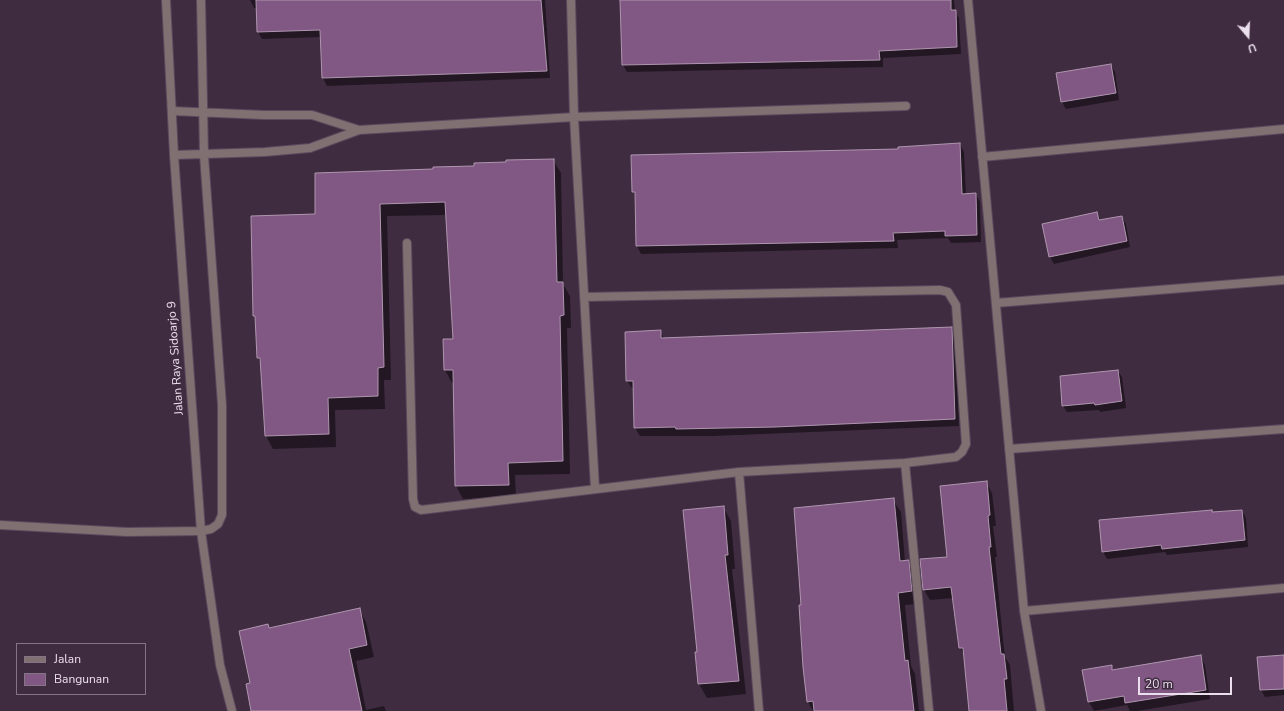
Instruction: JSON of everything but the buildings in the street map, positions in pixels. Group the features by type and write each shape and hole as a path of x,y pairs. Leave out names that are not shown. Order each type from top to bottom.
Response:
{"street":[{"name":"Jalan Raya Sidoarjo 9","path":"166,0 174,155 201,531 220,665 232,711"},
{"path":"0,525 128,532 201,531 211,529 218,524 222,515 222,406 204,155 201,0"},
{"path":"571,0 574,117 595,488"},
{"path":"968,0 1024,611 1041,711"},
{"path":"174,155 204,155 310,148 359,130 574,117 906,106"},
{"path":"172,111 264,115 312,115 359,130"},
{"path":"982,157 1284,129"},
{"path":"407,243 413,498 415,507 421,510 739,472 905,463 956,457 962,452 966,444 956,305 948,292 940,290 584,297"},
{"path":"996,303 1284,280"},
{"path":"1009,449 1284,429"},
{"path":"905,463 929,711"},
{"path":"739,472 760,711"},
{"path":"1024,611 1284,588"}]}
